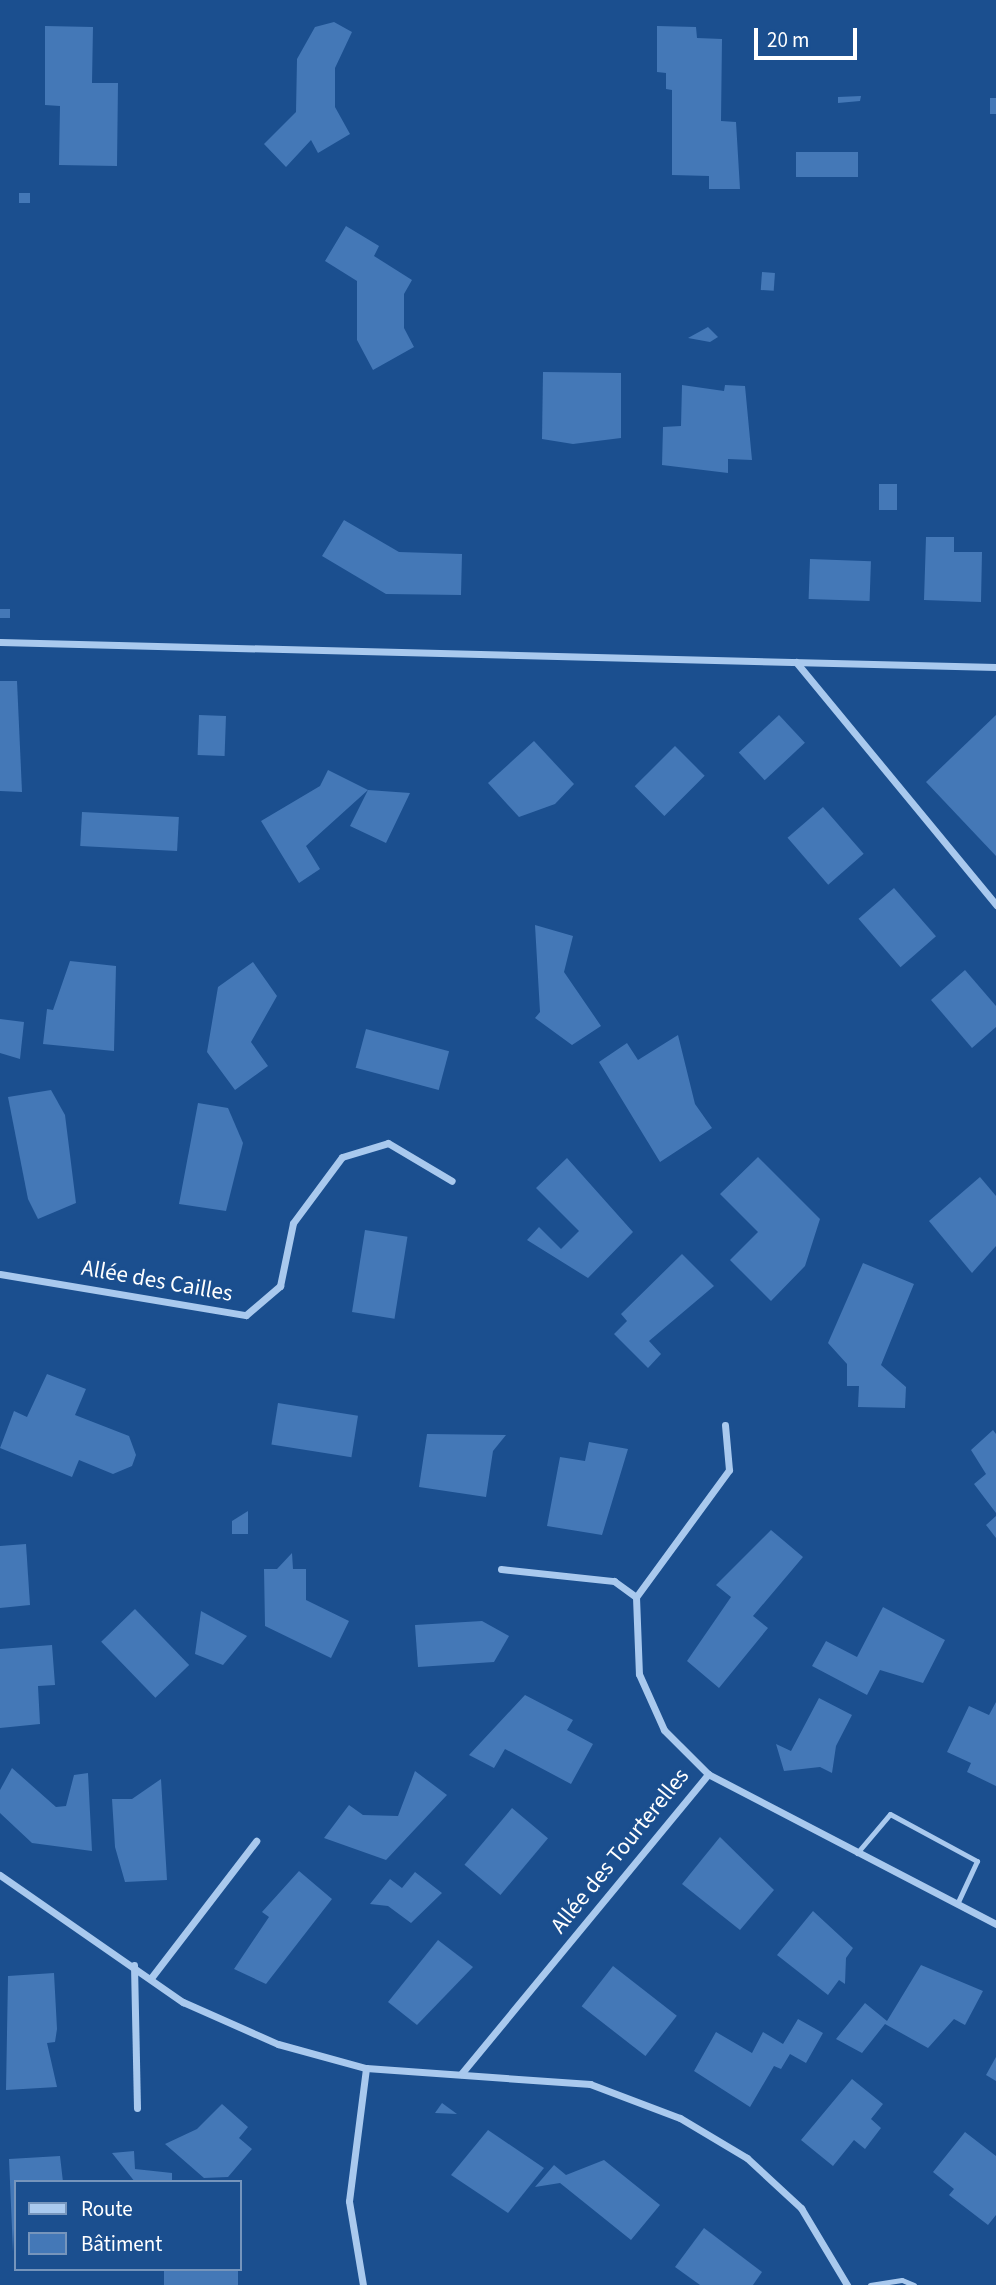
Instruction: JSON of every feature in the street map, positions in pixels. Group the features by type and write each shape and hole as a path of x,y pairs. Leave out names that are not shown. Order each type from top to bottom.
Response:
{"street":[{"path":"0,642 996,667"},
{"path":"796,662 996,905"},
{"name":"Allée des Cailles","path":"0,1274 246,1315 280,1286 293,1223 342,1157 388,1143 452,1181"},
{"path":"501,1569 614,1581 635,1597 729,1471 725,1425"},
{"name":"Allée des Tourterelles","path":"461,2074 708,1774 664,1730 639,1674 635,1597"},
{"path":"708,1774 996,1924"},
{"path":"151,1978 256,1840"},
{"path":"0,1875 183,2001 278,2044 366,2068 590,2084 680,2118 747,2158 801,2208 848,2285"},
{"path":"134,1965 137,2108"},
{"path":"363,2285 349,2201 366,2068"}],"lane":[{"path":"857,1853 890,1814 977,1861 957,1904"},
{"path":"870,2285 902,2280 914,2285"}],"building":[{"path":"334,22 352,32 335,68 335,107 350,134 318,153 311,140 286,167 264,144 296,112 297,59 315,27"},
{"path":"45,26 93,27 92,83 118,83 117,166 59,165 60,106 45,105"},
{"path":"657,26 696,27 697,38 722,39 721,121 736,122 740,189 709,189 709,176 672,175 672,90 666,89 666,73 657,72"},
{"path":"861,96 860,101 838,103 838,97"},
{"path":"990,98 996,98 996,114 990,114"},
{"path":"796,152 858,152 858,177 796,177"},
{"path":"19,193 30,193 30,203 19,203"},
{"path":"346,226 379,246 374,256 412,280 404,294 404,328 414,347 373,370 357,340 357,281 325,261"},
{"path":"762,272 775,273 774,291 761,290"},
{"path":"708,327 718,337 710,342 688,338"},
{"path":"543,372 621,373 621,438 573,444 542,439"},
{"path":"682,385 724,391 725,385 745,386 752,460 728,459 728,473 662,465 663,427 681,426"},
{"path":"879,484 897,484 897,510 879,510"},
{"path":"344,520 399,552 462,554 461,595 386,594 322,556"},
{"path":"926,537 954,537 954,552 982,552 981,602 924,600"},
{"path":"810,559 871,561 870,601 809,599"},
{"path":"0,609 10,609 10,618 0,618"},
{"path":"0,681 17,681 22,792 0,791"},
{"path":"199,715 226,716 225,756 198,755"},
{"path":"779,715 805,743 765,780 739,753"},
{"path":"996,715 996,856 926,782"},
{"path":"534,741 574,784 555,804 519,817 488,783"},
{"path":"675,746 705,776 664,816 635,786"},
{"path":"328,770 368,790 306,846 320,869 299,883 261,821 320,786"},
{"path":"368,790 410,793 386,843 350,826"},
{"path":"823,807 864,854 828,885 788,838"},
{"path":"82,812 179,817 177,851 80,846"},
{"path":"894,888 936,936 901,967 859,919"},
{"path":"535,925 573,936 564,972 601,1026 572,1045 535,1018 540,1012"},
{"path":"70,961 116,966 114,1051 43,1044 47,1009 53,1010"},
{"path":"253,962 277,996 251,1042 268,1066 235,1090 207,1052 218,987"},
{"path":"965,970 996,1006 996,1027 972,1048 931,1000"},
{"path":"0,1019 24,1022 20,1059 0,1053"},
{"path":"366,1029 449,1051 439,1090 356,1068"},
{"path":"678,1035 695,1104 712,1128 660,1162 599,1062 627,1043 638,1060"},
{"path":"51,1090 65,1115 76,1203 38,1219 28,1199 8,1097"},
{"path":"198,1103 228,1108 243,1143 226,1211 179,1204"},
{"path":"758,1157 820,1219 805,1266 771,1301 730,1260 758,1232 720,1194"},
{"path":"567,1158 633,1232 588,1278 527,1240 539,1227 561,1249 579,1231 536,1188"},
{"path":"980,1177 996,1196 996,1246 972,1273 929,1221"},
{"path":"365,1230 407,1237 394,1319 352,1312"},
{"path":"682,1254 714,1286 649,1341 661,1354 648,1368 614,1334 627,1321 621,1314"},
{"path":"863,1263 914,1284 881,1365 906,1387 905,1408 858,1407 859,1386 847,1386 847,1364 828,1343"},
{"path":"47,1374 86,1389 75,1415 129,1436 136,1455 132,1466 113,1474 79,1460 72,1477 0,1448 14,1411 27,1417"},
{"path":"278,1403 358,1416 351,1457 271,1444"},
{"path":"993,1430 996,1434 996,1513 974,1484 986,1474 971,1450"},
{"path":"427,1434 506,1435 493,1451 486,1497 419,1487"},
{"path":"589,1442 628,1449 602,1535 547,1526 560,1457 585,1461"},
{"path":"248,1511 248,1534 232,1534 232,1521"},
{"path":"996,1516 996,1538 986,1525"},
{"path":"771,1530 803,1557 753,1616 768,1628 719,1688 687,1661 731,1597 716,1585"},
{"path":"26,1544 30,1605 0,1608 0,1546"},
{"path":"292,1553 293,1569 306,1569 306,1600 349,1621 331,1658 265,1626 264,1569 277,1569"},
{"path":"883,1607 945,1640 923,1683 880,1670 867,1695 812,1666 826,1641 857,1657"},
{"path":"135,1609 189,1665 155,1698 101,1642"},
{"path":"201,1611 247,1636 223,1665 195,1654"},
{"path":"482,1621 509,1636 494,1662 418,1667 415,1625"},
{"path":"52,1645 55,1685 38,1686 40,1724 0,1728 0,1649"},
{"path":"525,1695 573,1720 567,1730 593,1744 571,1784 505,1749 494,1768 469,1755"},
{"path":"819,1698 852,1715 836,1746 832,1773 820,1767 784,1771 776,1744 791,1751"},
{"path":"996,1702 996,1786 967,1772 971,1763 947,1752 969,1706 989,1715"},
{"path":"12,1768 56,1807 66,1806 74,1775 88,1773 92,1851 32,1843 0,1813 0,1790"},
{"path":"415,1771 447,1795 386,1860 324,1838 349,1805 363,1815 398,1816"},
{"path":"161,1779 167,1880 125,1882 115,1847 112,1799 132,1799"},
{"path":"512,1808 548,1838 500,1895 464,1865"},
{"path":"720,1837 774,1890 740,1930 682,1884"},
{"path":"299,1871 332,1899 266,1984 234,1969 269,1917 262,1912"},
{"path":"415,1872 442,1893 411,1923 388,1906 370,1904 390,1879 402,1888"},
{"path":"813,1911 853,1948 846,1958 845,1984 839,1980 828,1995 777,1955"},
{"path":"438,1940 473,1967 417,2025 388,2002"},
{"path":"921,1965 983,1991 965,2025 954,2019 928,2048 885,2024 862,2053 836,2039 865,2003 887,2021"},
{"path":"613,1966 677,2016 645,2056 582,2006"},
{"path":"54,1973 57,2029 55,2042 47,2043 57,2087 6,2090 8,1976"},
{"path":"798,2019 823,2033 806,2063 790,2054 781,2069 774,2066 750,2107 694,2071 716,2032 752,2053 763,2032 783,2044"},
{"path":"996,2057 996,2081 986,2075"},
{"path":"852,2079 883,2104 871,2119 881,2128 865,2149 854,2140 833,2166 801,2140"},
{"path":"442,2103 457,2114 435,2113"},
{"path":"222,2104 248,2127 239,2138 252,2149 228,2177 204,2178 165,2144 197,2129"},
{"path":"488,2130 544,2168 508,2213 451,2175"},
{"path":"965,2132 996,2156 996,2215 988,2225 949,2195 954,2189 933,2172"},
{"path":"134,2151 135,2169 172,2173 172,2180 133,2180 112,2153"},
{"path":"60,2156 63,2180 14,2180 13,2252 9,2159"},
{"path":"604,2160 660,2205 631,2240 560,2183 535,2187 554,2165 566,2175"},
{"path":"704,2228 762,2272 753,2285 700,2285 675,2267"},
{"path":"164,2271 238,2271 238,2285 164,2285"}]}
